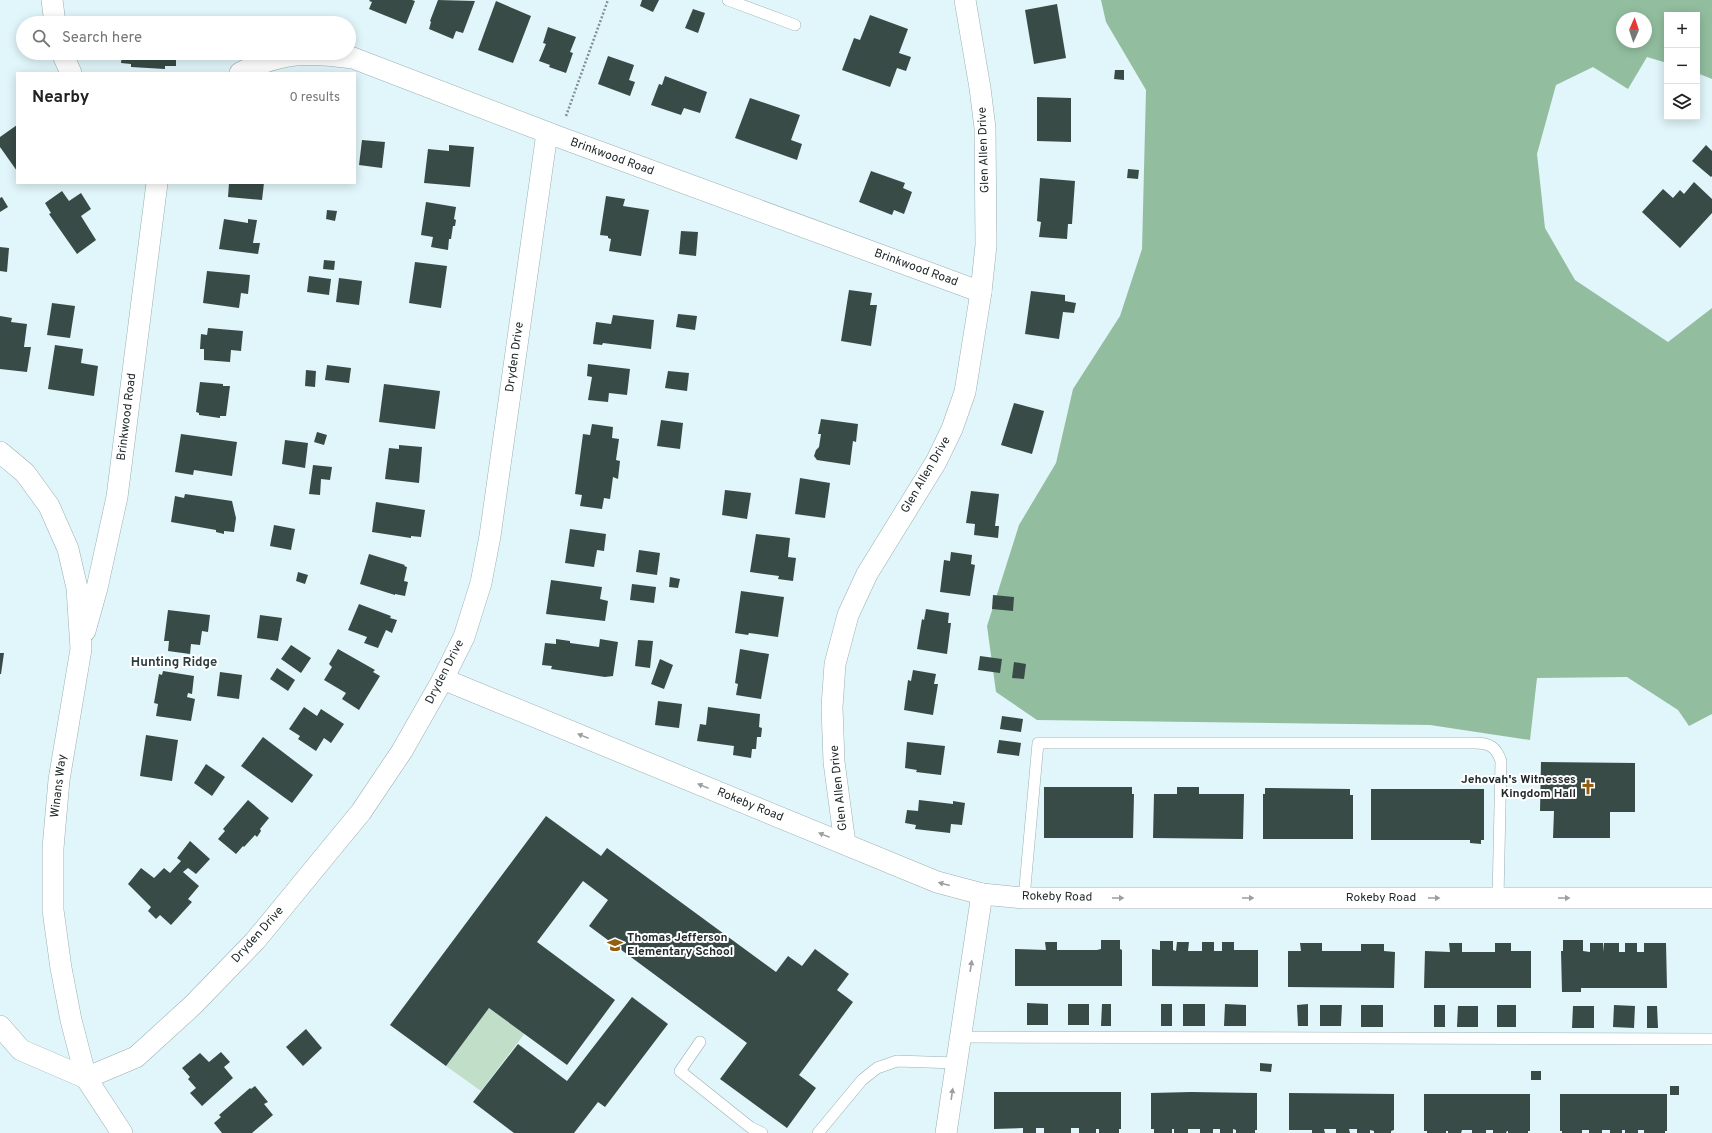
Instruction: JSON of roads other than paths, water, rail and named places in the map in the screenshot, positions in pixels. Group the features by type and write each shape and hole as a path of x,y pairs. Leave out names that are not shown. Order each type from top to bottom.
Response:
{"street":[{"path":"52,0 54,16"},
{"name":"Glen Allen Drive","path":"845,844 834,762 832,707 835,664 848,615 867,574 936,462 952,429 965,392 981,292 986,244 985,128 980,88 965,0"},
{"name":"Brinkwood Road","path":"356,59 553,135 981,292"},
{"path":"65,60 71,72"},
{"name":"Brinkwood Road","path":"242,72 271,60"},
{"name":"Dryden Drive","path":"86,1078 136,1057 193,1005 255,940 361,812 402,751 443,679 464,637 481,583 490,536 553,135"},
{"name":"Brinkwood Road","path":"81,649 97,588 117,496 157,184"},
{"name":"Winans Way","path":"0,452 25,473 49,506 68,548 77,588 81,649 59,780 53,848 53,910 61,968 86,1078 122,1133"},
{"name":"Rokeby Road","path":"443,679 937,882 982,894 1024,898 1712,898"},
{"path":"946,1133 982,894"},
{"path":"0,1026 21,1050 86,1078"}],"lane":[{"path":"728,0 795,25"},
{"path":"1024,898 1038,743 1485,743 1493,746 1501,761 1498,898"},
{"path":"960,1038 1712,1039"},
{"path":"700,1042 680,1071 750,1127 762,1133"},
{"path":"818,1133 862,1080 877,1068 897,1061 956,1063"}],"place":[{"name":"Jehovah's Witnesses Kingdom Hall","path":"1588,787"},
{"name":"Thomas Jefferson Elementary School","path":"615,945"}],"district":[{"name":"Hunting Ridge","path":"174,663"}]}
